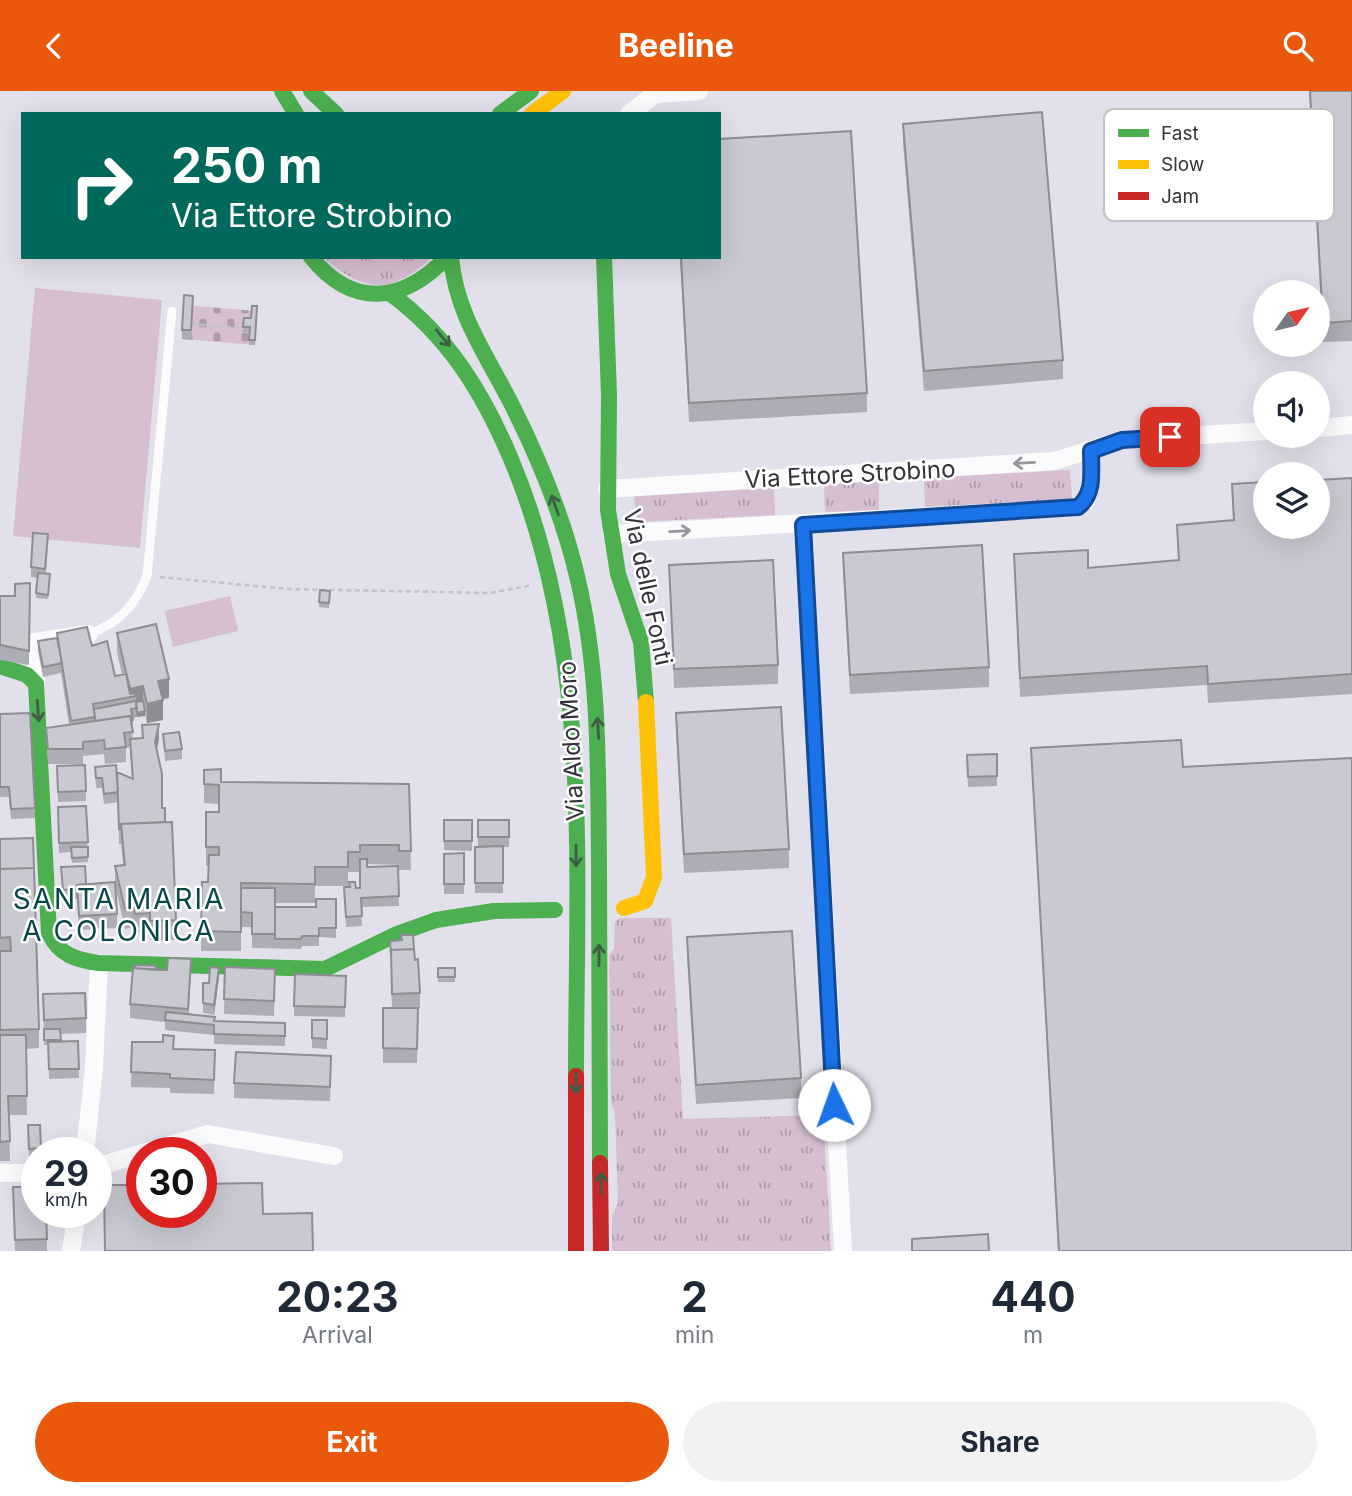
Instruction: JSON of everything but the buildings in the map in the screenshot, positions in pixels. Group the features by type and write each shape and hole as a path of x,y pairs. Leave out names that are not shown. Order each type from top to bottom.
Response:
{"street":[{"path":"282,91 295,112"},
{"path":"311,91 333,112"},
{"path":"503,112 531,91"},
{"path":"535,112 563,91"},
{"path":"631,112 641,101 655,94 699,91"},
{"path":"313,259 325,274 349,289 369,294 391,294 422,283 447,259"},
{"name":"Via Aldo Moro","path":"449,259 459,312 496,376 550,487 578,583 594,680 598,741 601,1251"},
{"name":"Via delle Fonti","path":"604,259 609,395 607,489 618,574 641,642 654,804 653,885 645,901 624,908"},
{"name":"Via Aldo Moro","path":"391,294 430,323 451,348 478,390 530,501 556,590 566,643 575,738 576,1251"},
{"path":"1330,427 1352,425"},
{"name":"Via Ettore Strobino","path":"607,489 1054,461 1122,440 1253,432"},
{"name":"Via Ettore Strobino","path":"612,534 1078,507 1086,501 1090,490 1091,451"},
{"path":"803,525 843,1251"},
{"path":"89,634 34,642 46,840 48,923 53,943 69,958 99,963 325,969 343,964 410,928 452,915 487,909 555,910"},
{"path":"0,666 27,675 36,684"},
{"path":"23,840 46,840"},
{"path":"87,1137 94,1068 99,963"},
{"path":"112,1162 208,1134 334,1156"},
{"path":"0,1173 21,1173"},
{"path":"71,1251 75,1228"}],"lane":[{"path":"89,634 107,627 125,614 138,597 147,576 172,311"}],"path":[{"path":"192,324 240,328"},
{"path":"147,576 288,589 490,593 533,585"}],"green space":[{"path":"326,259 430,259 403,279 390,284 365,283"},
{"path":"35,288 162,300 140,548 13,536"},
{"path":"184,305 257,311 255,345 182,339"},
{"path":"1070,470 1072,500 925,507 924,478"},
{"path":"879,481 879,510 825,512 824,483"},
{"path":"774,486 775,515 636,522 634,493"},
{"path":"230,596 238,631 173,647 165,611"},
{"path":"620,918 671,918 683,1119 823,1115 831,1251 612,1251 612,1216 618,1203 615,1113 611,1103 609,955 614,949 615,922"}],"traffic: fast":[{"path":"282,91 295,112"},
{"path":"311,91 334,112"},
{"path":"503,112 531,91"},
{"path":"313,259 327,274 344,285 361,292 378,294 413,284 445,259"},
{"path":"451,259 459,298 466,317 523,427 550,490 565,532 585,612 594,684 598,757 600,1163"},
{"path":"604,259 609,395 608,510 618,574 641,642 646,702"},
{"path":"391,294 412,311 447,348 489,411 511,459 537,533 556,609 568,685 574,763 577,841 576,1076"},
{"path":"0,666 27,675 36,684 49,933 58,947 69,955 99,963 325,969 397,934 436,920 494,911 555,910"}],"traffic: slow":[{"path":"535,112 563,91"},
{"path":"624,908 645,901 654,877 646,702"}],"traffic: jam":[{"path":"576,1076 576,1251"},
{"path":"600,1163 601,1251"}],"district":[{"name":"SANTA MARIA A COLONICA","path":"119,915"}],"route":[{"path":"834,1105 803,525 1078,507 1086,501 1090,490 1091,451 1122,440 1170,437"}]}
